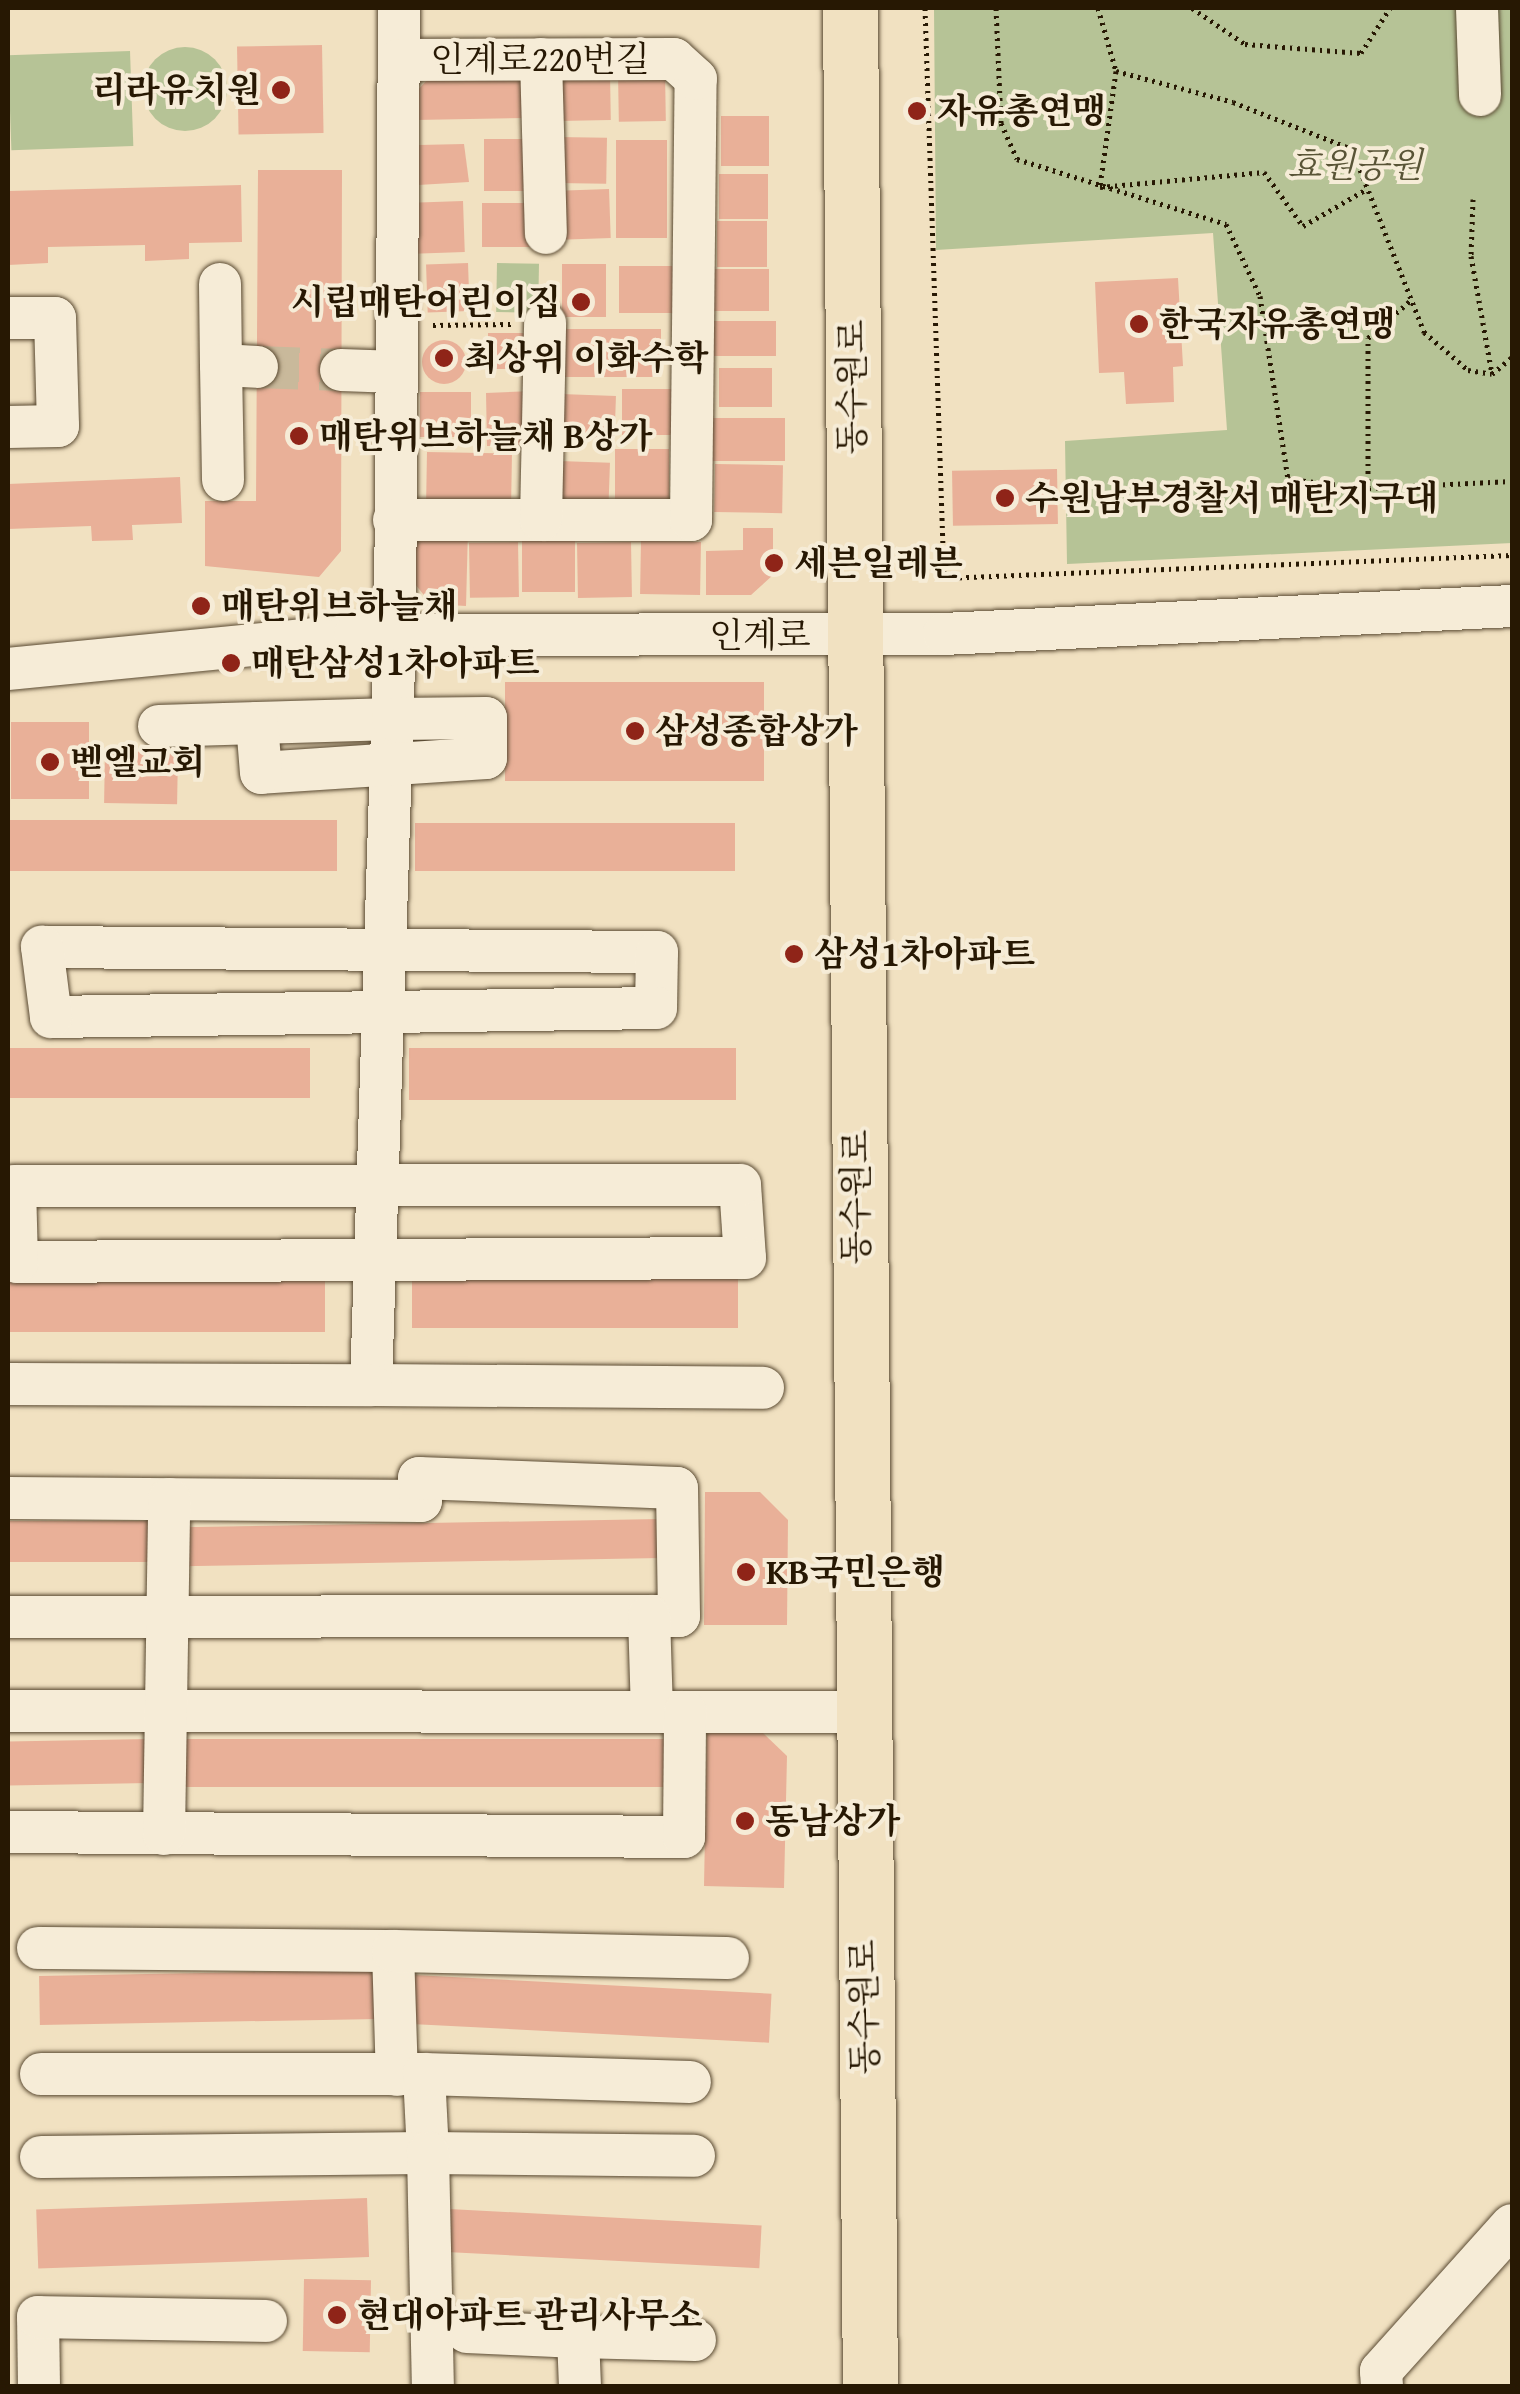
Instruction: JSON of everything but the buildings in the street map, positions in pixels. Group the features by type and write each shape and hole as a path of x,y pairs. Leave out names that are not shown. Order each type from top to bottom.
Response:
{"main road":[{"name":"동수원로","path":"850,8 860,1712 870,2386"}],"street":[{"path":"399,60 400,8"},
{"path":"1477,8 1480,95"},
{"path":"541,59 546,233"},
{"name":"인계로220번길","path":"371,1385 395,634 394,520 399,60 674,59 696,78 691,520 394,520"},
{"path":"220,284 239,366 223,480"},
{"path":"8,318 54,318 58,426 8,427"},
{"path":"541,520 545,323"},
{"path":"341,370 397,372"},
{"name":"인계로","path":"8,669 395,634 852,636 1512,606"},
{"path":"160,726 486,718 486,758 261,773 256,724"},
{"path":"42,947 657,952 656,1008 382,1012 50,1017 42,947"},
{"path":"740,1185 745,1258 16,1262 14,1186 378,1186 740,1185"},
{"path":"8,1384 763,1388"},
{"path":"8,1498 421,1501 419,1478 678,1488 679,1616 8,1616"},
{"path":"164,1834 162,1712 170,1499"},
{"path":"8,1832 684,1837 668,1712 649,1616"},
{"path":"8,1712 860,1712"},
{"path":"38,1948 728,1958"},
{"path":"393,1951 411,2075 428,2152 433,2386"},
{"path":"41,2074 411,2075 690,2082"},
{"path":"41,2157 428,2152 694,2156"},
{"path":"1382,2386 1381,2371 1512,2225"},
{"path":"39,2386 38,2316 266,2320"},
{"path":"467,2332 695,2340"},
{"path":"578,2337 580,2386"}],"path":[{"path":"925,8 944,578 1512,555"},
{"path":"996,8 1001,124 1016,159 1226,224 1260,296 1288,478 1368,488 1512,481"},
{"path":"1098,8 1116,71 1100,187"},
{"path":"1192,8 1245,44 1361,53 1390,8"},
{"path":"1116,71 1233,102 1352,149 1424,332 1468,370 1492,374 1512,357"},
{"path":"1100,187 1264,172 1303,226 1366,190"},
{"path":"1473,199 1471,256 1492,374"},
{"path":"1368,488 1368,338 1410,302"},
{"path":"472,324 499,325"}],"green space":[{"name":"효원공원","path":"934,8 1512,8 1512,543 1067,564 1065,441 1227,430 1213,233 936,250"},
{"path":"185,47 201,50 215,59 224,73 224,105 215,119 201,128 185,131 169,128 155,119 146,105 143,89 146,73 155,59 169,50"},
{"path":"130,51 133,146 11,150 8,55"},
{"path":"497,263 539,264 538,313 496,312"}],"tunnel":[{"path":"257,367 341,370"}],"place":[{"name":"리라유치원","path":"281,90"},
{"name":"자유총연맹","path":"917,111"},
{"name":"시립매탄어린이집","path":"581,302"},
{"name":"한국자유총연맹","path":"1139,324"},
{"name":"최상위 이화수학","path":"444,358"},
{"name":"매탄위브하늘채 B상가","path":"299,436"},
{"name":"수원남부경찰서 매탄지구대","path":"1005,498"},
{"name":"세븐일레븐","path":"774,563"},
{"name":"매탄위브하늘채","path":"201,606"},
{"name":"매탄삼성1차아파트","path":"231,663"},
{"name":"삼성종합상가","path":"635,731"},
{"name":"벧엘교회","path":"50,762"},
{"name":"삼성1차아파트","path":"794,954"},
{"name":"KB국민은행","path":"746,1572"},
{"name":"동남상가","path":"745,1821"},
{"name":"현대아파트 관리사무소","path":"337,2315"}]}
